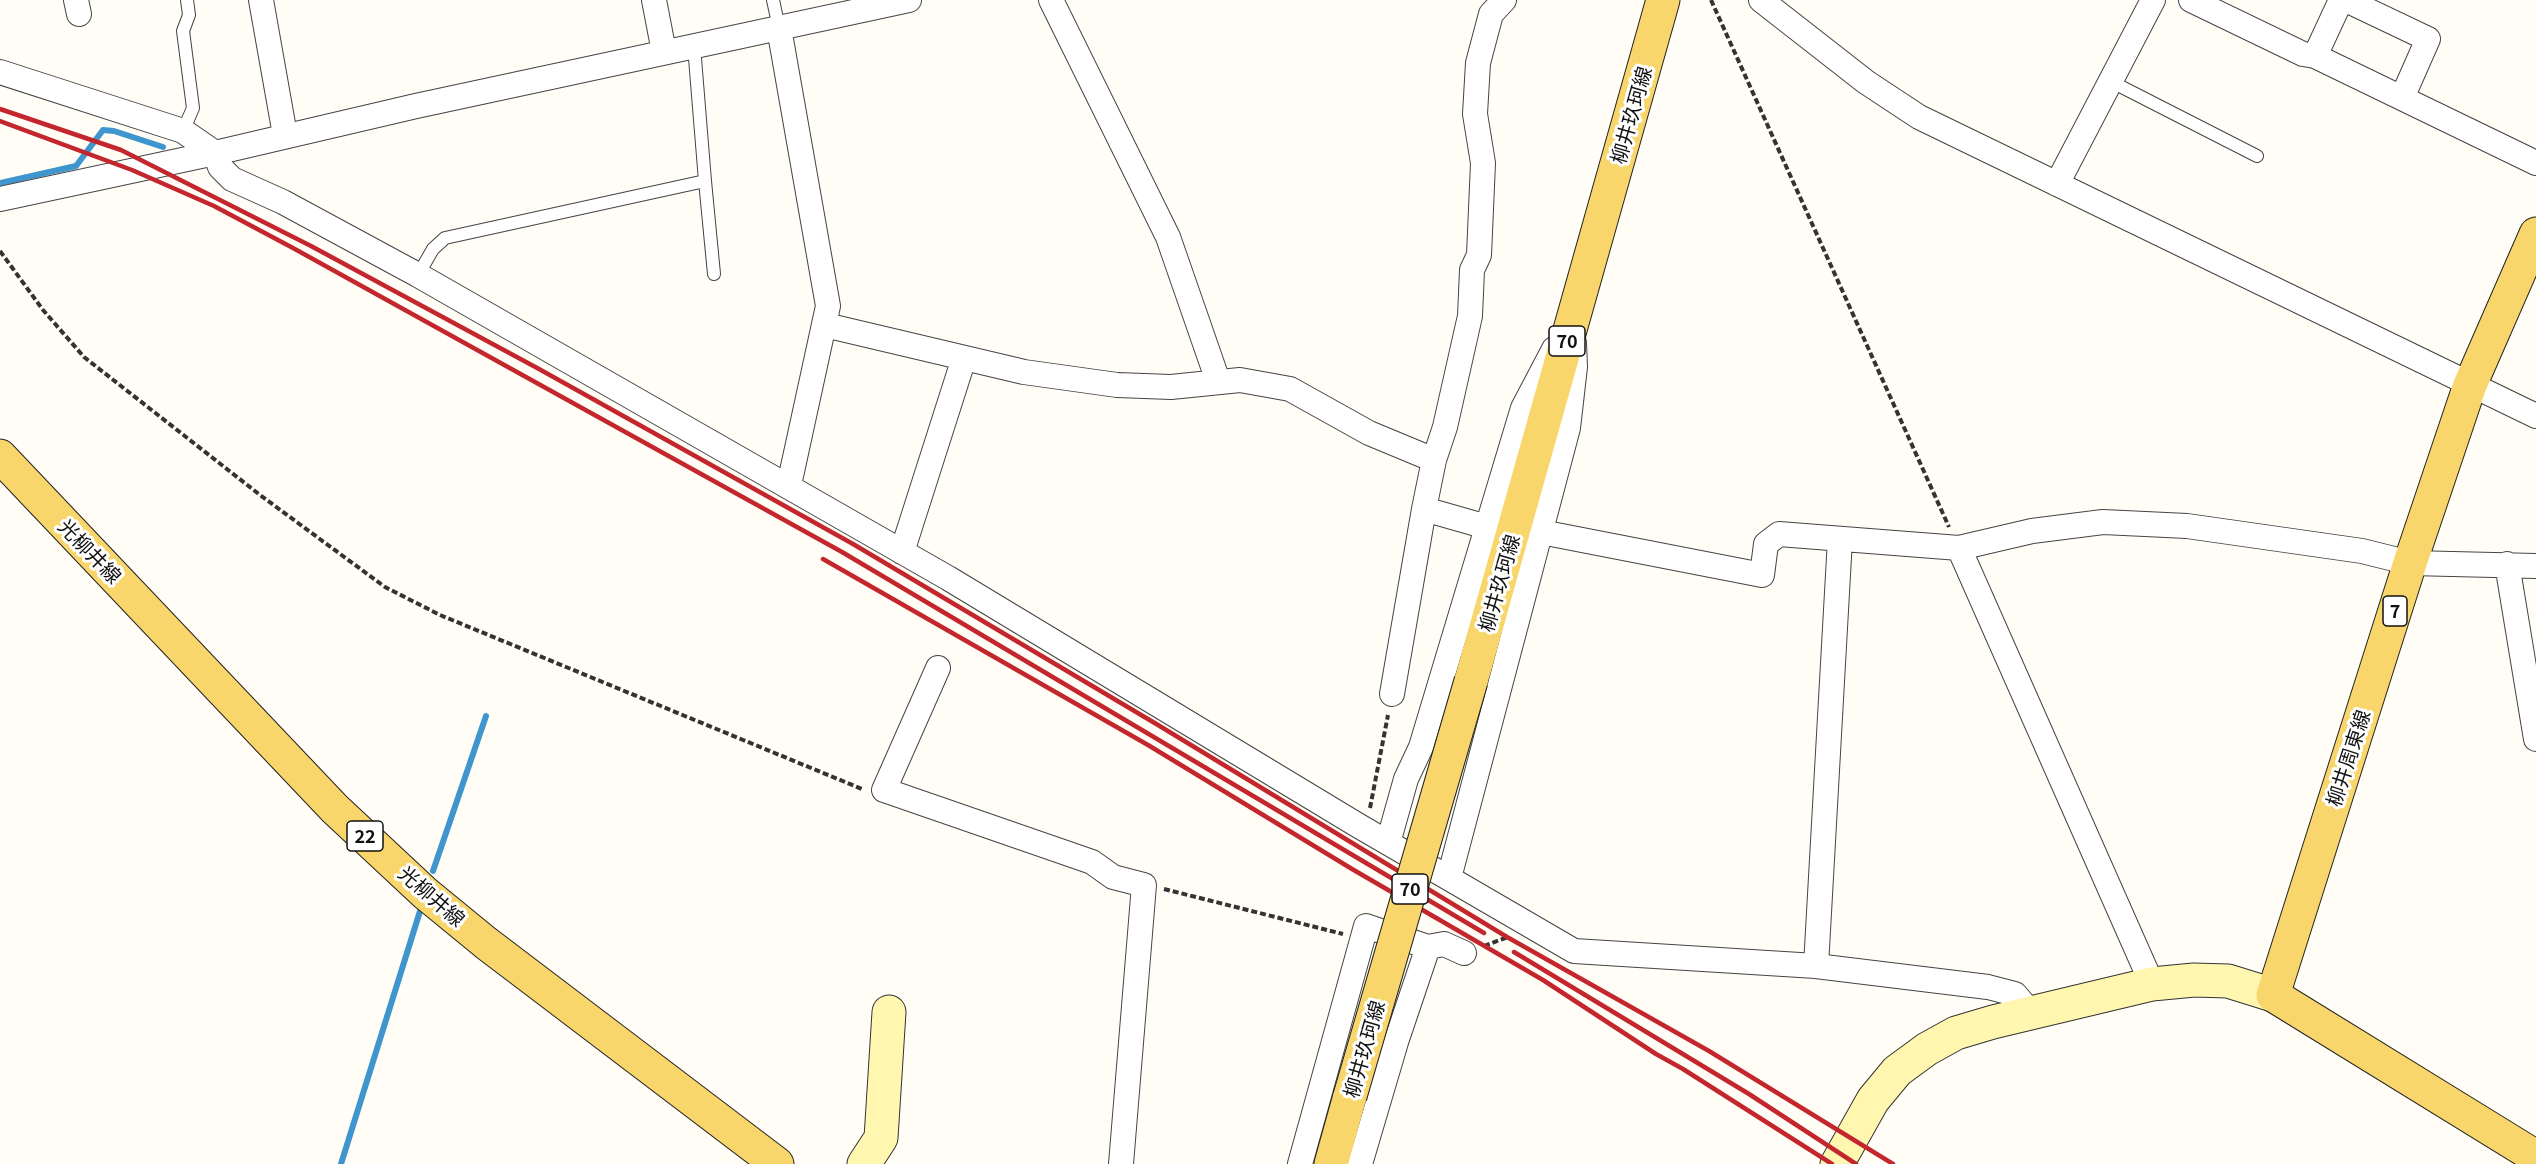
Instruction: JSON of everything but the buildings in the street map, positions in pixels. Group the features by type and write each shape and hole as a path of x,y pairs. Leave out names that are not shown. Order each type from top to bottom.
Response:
{"main road":[{"name":"柳井玖珂線","path":"1331,1164 1471,681 1663,0"},
{"name":"柳井周東線","path":"2273,995 2410,563 2470,385 2536,234"},
{"name":"光柳井線","path":"0,456 335,809 426,893 486,943 777,1164"},
{"path":"2273,995 2536,1157"}],"street":[{"path":"261,0 285,135"},
{"path":"654,0 664,52"},
{"path":"1051,0 1168,237 1218,381"},
{"path":"1392,694 1434,460 1445,427 1470,316 1472,270 1479,255 1483,163 1476,114 1478,63 1491,14 1504,0"},
{"path":"1761,0 1866,82 1920,117 2536,416"},
{"path":"2057,184 2154,0"},
{"path":"2192,0 2302,54 2315,56 2536,162"},
{"path":"2315,56 2341,0"},
{"path":"2346,0 2428,39 2402,98"},
{"path":"0,199 898,1"},
{"path":"779,28 828,306 787,486"},
{"path":"0,72 183,131 215,153 220,167 232,179 283,202 418,274 902,552 1359,826 1574,951 1816,966 1989,987 2015,994 2031,1013"},
{"path":"1388,843 1406,779 1421,747 1523,408 1550,356 1572,323"},
{"path":"1449,878 1568,428 1575,367 1572,323"},
{"path":"825,325 1024,372 1118,385 1171,387 1240,380 1290,389 1369,433 1434,460"},
{"path":"902,552 964,358"},
{"path":"1424,509 1487,527"},
{"path":"1541,532 1762,576 1766,544 1779,534 1959,548 2032,531 2103,522 2187,526 2362,551 2410,563 2536,566"},
{"path":"1816,966 1840,539"},
{"path":"1959,548 2152,984"},
{"path":"2507,564 2536,739"},
{"path":"938,668 884,790 1092,862 1113,877 1144,885 1121,1164"},
{"path":"1421,747 1479,764"},
{"path":"1300,1164 1366,926 1428,947 1444,944 1464,953"},
{"path":"1360,1164 1396,1042 1428,947"},
{"path":"1837,1164 1873,1100 1897,1071 1927,1049 1956,1033 2152,984 2194,980 2228,981 2273,995"},
{"path":"864,1164 881,1138 890,1012"}],"lane":[{"path":"183,131 193,108 183,31 189,15 187,0"},
{"path":"773,0 779,28"},
{"path":"694,46 714,274"},
{"path":"2110,81 2257,156"},
{"path":"418,274 433,249 445,238 705,181"}],"path":[{"path":"1712,0 1959,548"},
{"path":"0,250 43,310 84,357 260,495 385,587 440,615 734,738 865,790 884,790"},
{"path":"1359,826 1370,808 1392,694"},
{"path":"1144,885 1361,938"},
{"path":"1464,953 1534,928"}],"waterway":[{"path":"0,183 76,166 103,130 114,131 163,147"},
{"path":"433,871 486,716"},
{"path":"341,1164 421,908"}],"railway":[{"path":"0,109 121,150 311,246 539,369 853,544 1158,725 1507,937 1709,1051 1893,1164"},
{"path":"0,121 132,170 214,206 293,248 842,552 1484,933"},
{"path":"823,559 1148,745 1352,869 1543,980 1832,1164"},
{"path":"1514,952 1749,1094 1856,1164"}]}
